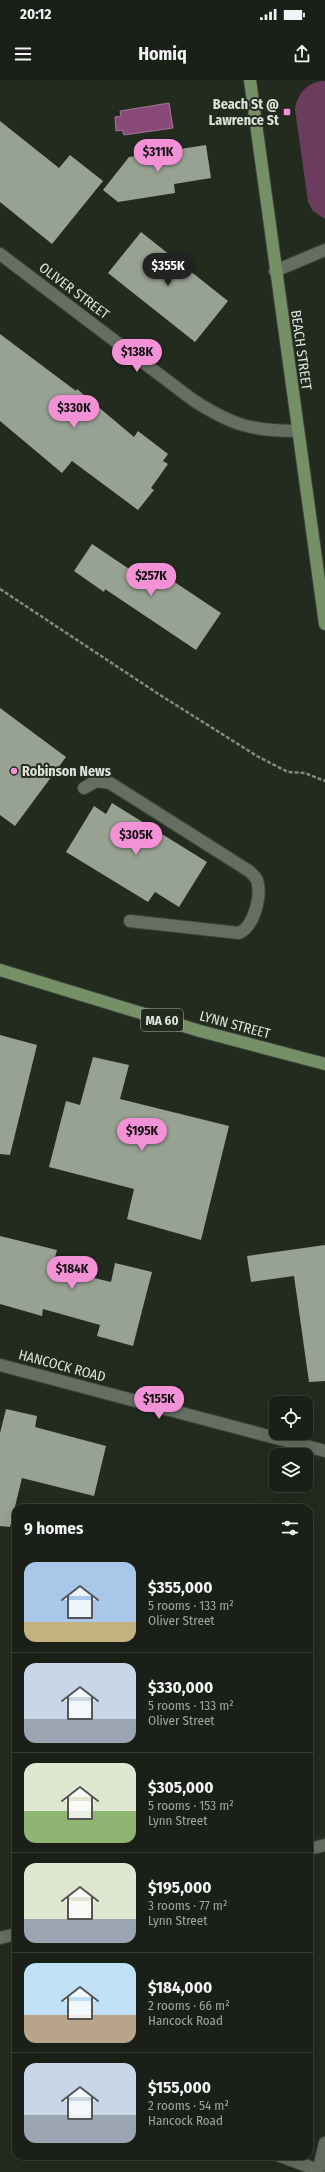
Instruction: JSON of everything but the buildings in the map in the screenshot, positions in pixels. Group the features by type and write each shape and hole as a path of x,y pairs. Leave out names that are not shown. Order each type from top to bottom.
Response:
{"main road":[{"name":"BEACH STREET","path":"250,80 298,431 320,555 325,624"},
{"name":"LYNN STREET","path":"0,970 200,1031 325,1064"}],"street":[{"path":"275,271 325,250"},
{"name":"OLIVER STREET","path":"0,254 193,400 216,414 238,424 265,431 298,431"},
{"path":"84,788 96,781 110,783 249,871 257,880 258,888 252,920 248,927 239,932 130,921"},
{"name":"HANCOCK ROAD","path":"0,1365 325,1451"},
{"path":"313,1849 325,1845"},
{"path":"0,1938 12,1935"},
{"path":"290,2160 318,2171 325,2143"}],"path":[{"path":"0,589 160,695 257,756 288,772 305,773 325,781"}],"shaded area":[{"path":"325,81 325,219 313,211 308,202 295,109 298,98 305,89 314,83"},
{"path":"169,103 173,128 124,135 122,130 116,131 115,117 121,116 120,111"}],"place":[{"name":"Beach St @ Lawrence St","path":"287,112"},
{"name":"Robinson News","path":"14,771"}]}
